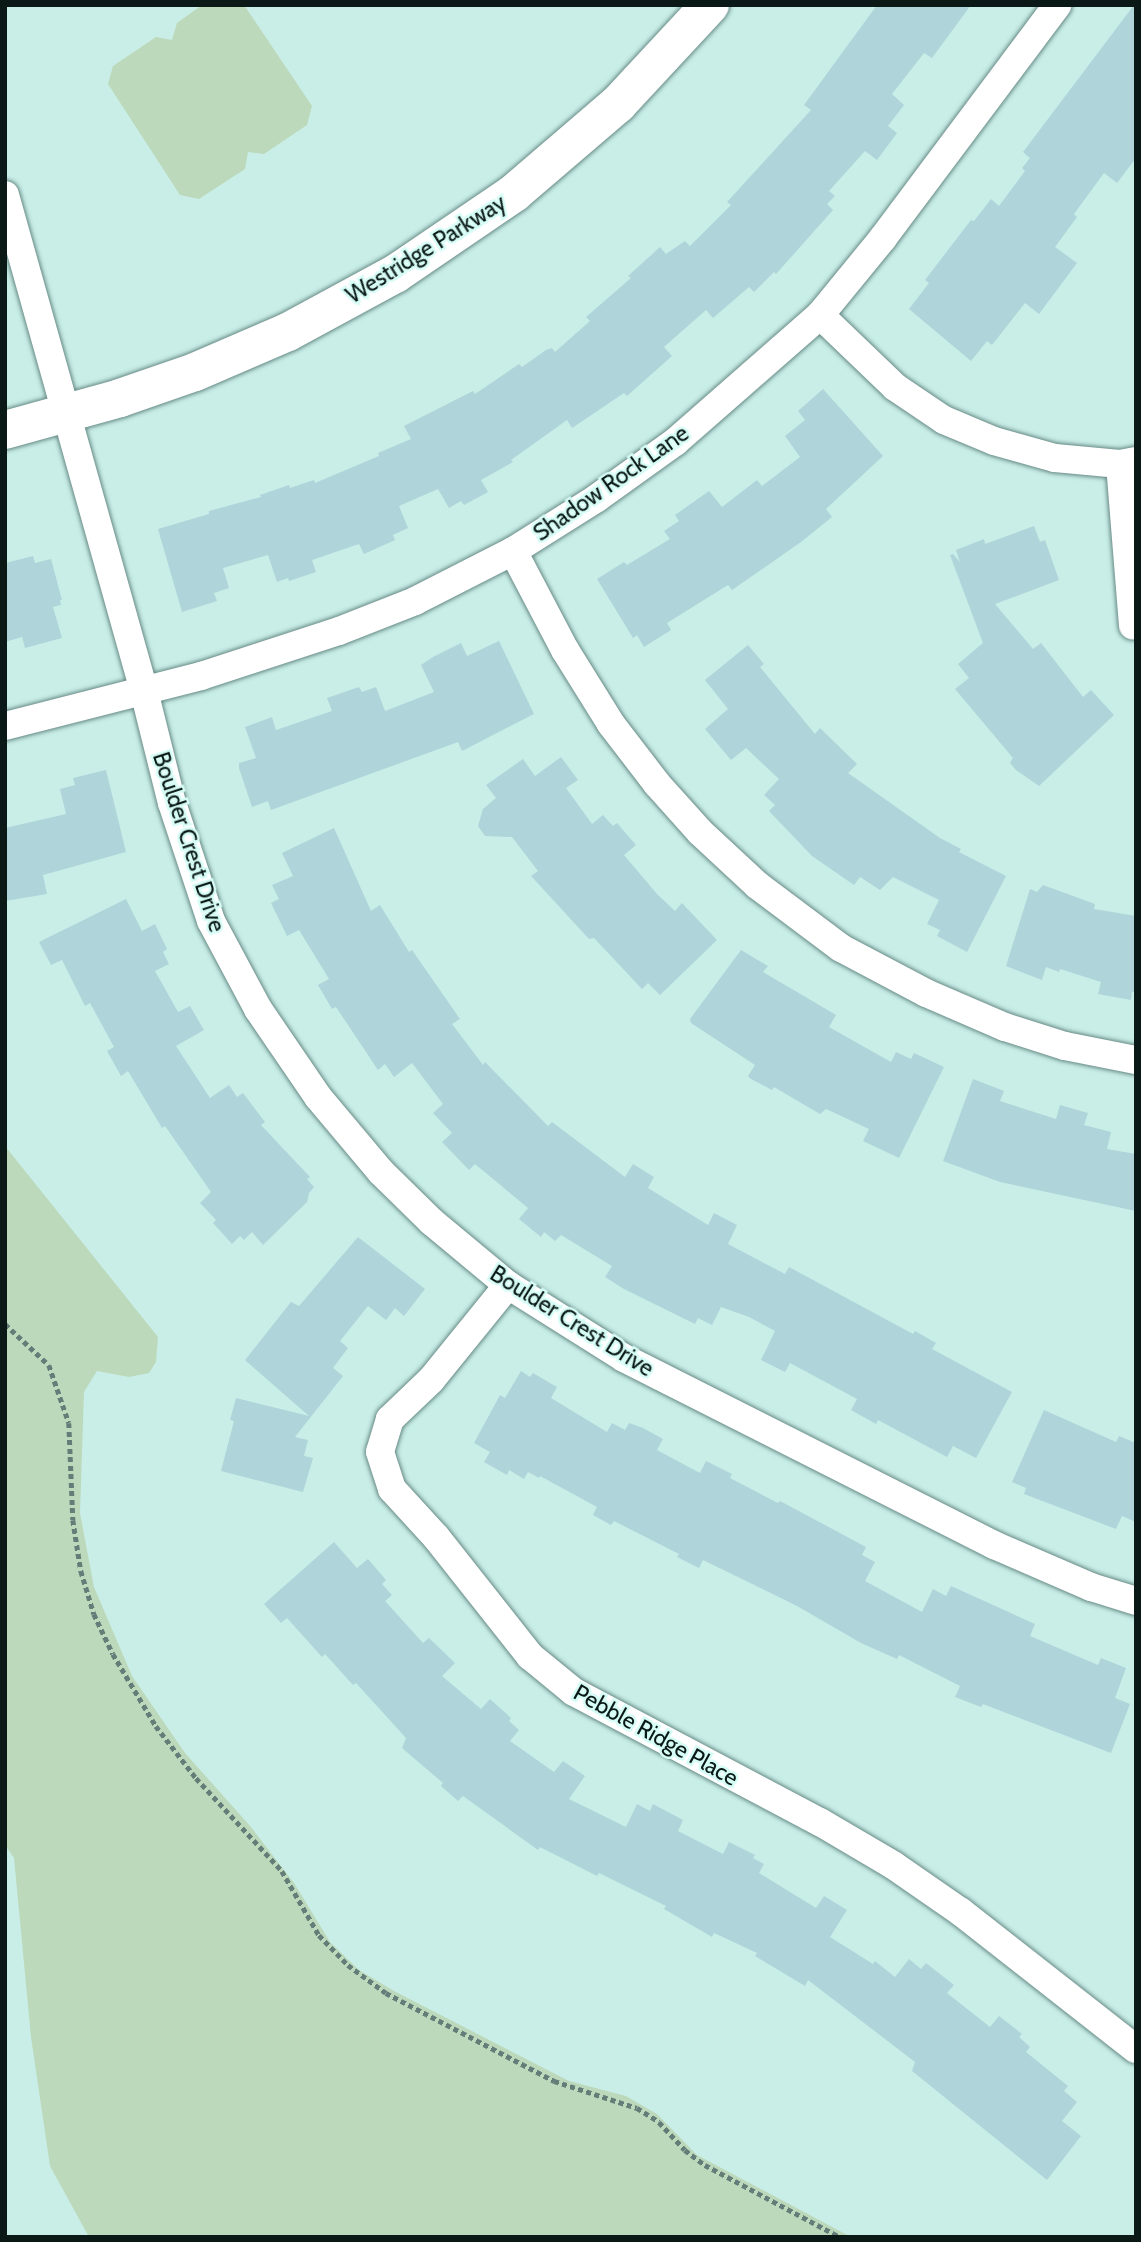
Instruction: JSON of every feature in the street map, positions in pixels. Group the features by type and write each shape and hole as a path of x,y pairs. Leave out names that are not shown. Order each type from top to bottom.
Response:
{"street":[{"name":"Westridge Parkway","path":"5,430 66,414 195,372 288,332 395,274 524,184 618,104 710,5"},
{"name":"Shadow Rock Lane","path":"5,726 272,655 339,631 415,601 513,551 597,498 675,442 820,315 883,238 1057,5"},
{"name":"Boulder Crest Drive","path":"5,195 144,691 172,803 211,921 257,1009 318,1097 381,1172 432,1222 508,1285 624,1358 994,1545 1091,1587 1136,1601"},
{"path":"820,315 895,387 944,420 994,442 1055,458 1128,463 1133,625"},
{"path":"513,551 565,650 611,724 691,823 757,885 841,948 926,993 1005,1027 1053,1043 1136,1060"},
{"name":"Pebble Ridge Place","path":"508,1285 431,1380 390,1419 380,1452 392,1489 436,1537 530,1656 574,1692 820,1822 893,1865 961,1912 1136,2049"}],"path":[{"path":"5,1324 49,1365 69,1423 73,1520 81,1571 94,1614 113,1654 156,1726 196,1777 282,1871 319,1935 348,1965 386,1993 554,2081 637,2108 659,2122 685,2150 705,2165 840,2237"}],"green space":[{"path":"202,5 244,5 312,106 307,125 264,154 248,152 245,169 199,199 180,195 108,84 113,66 156,37 172,40 177,23"},
{"path":"5,1146 158,1337 156,1362 149,1373 129,1377 97,1371 84,1392 80,1513 94,1587 132,1676 185,1753 251,1827 294,1883 330,1942 359,1970 394,1991 569,2081 626,2096 657,2114 697,2155 851,2237 89,2237 50,2166 31,2037 14,1858 5,1845"}],"building":[{"path":"877,5 971,5 932,58 924,53 892,94 904,105 888,126 897,133 877,160 865,151 829,191 835,196 827,204 833,210 776,274 774,272 754,292 749,287 713,318 706,310 664,347 672,356 627,396 624,393 572,428 567,420 511,460 513,462 481,480 488,492 464,505 461,501 449,508 438,489 399,506 408,528 393,535 395,540 364,554 359,544 312,560 316,572 289,581 288,578 277,582 268,555 223,568 229,588 214,593 217,601 182,612 158,529 261,497 260,495 289,485 290,488 314,480 315,483 379,456 378,453 411,439 404,426 473,391 475,394 519,364 522,367 546,350 552,348 555,352 590,321 586,317 631,278 628,276 660,247 666,254 685,241 690,246 731,205 727,202 811,110 804,105"},
{"path":"1134,5 1136,158 1117,183 1104,173 1074,214 1077,217 1055,247 1077,263 1039,314 1025,303 992,345 987,341 971,361 909,309 929,283 925,280 971,220 974,221 991,199 999,206 1025,171 1022,168 1030,158 1023,152"},
{"path":"823,389 883,456 826,509 832,517 801,542 732,590 728,585 667,623 671,630 644,647 637,635 633,638 597,579 624,562 627,565 670,539 664,531 679,521 675,515 709,491 722,507 757,480 762,486 800,457 785,436 805,420 798,411"},
{"path":"1034,526 1040,542 1045,540 1059,580 995,604 1033,649 1041,643 1083,697 1091,690 1114,715 1039,786 1016,770 1010,763 1013,758 955,689 969,678 958,664 983,643 950,555 953,554 960,562 956,550 984,539 985,544"},
{"path":"33,556 35,563 51,559 62,600 61,605 53,607 62,638 25,648 22,637 5,642 5,563"},
{"path":"499,641 534,714 462,751 458,742 271,810 268,801 252,807 239,768 239,763 256,758 245,727 272,717 276,730 332,711 327,698 359,687 362,692 376,687 385,711 434,692 421,665 433,657 461,643 467,656"},
{"path":"748,645 764,664 760,667 815,734 820,728 857,764 848,773 940,838 961,849 959,852 1006,876 967,952 937,936 940,930 927,924 939,900 893,877 880,890 860,877 854,885 812,856 769,811 775,805 764,795 779,779 746,748 731,760 705,729 728,709 705,680"},
{"path":"561,757 578,780 566,788 592,824 603,815 613,826 617,823 636,845 624,855 657,894 675,911 682,903 717,940 660,995 648,983 642,989 594,938 589,939 531,876 538,871 512,837 485,836 478,826 483,809 496,798 486,785 523,759 535,776"},
{"path":"106,770 126,852 43,875 47,894 5,901 5,828 66,814 60,789 75,785 73,778"},
{"path":"334,828 371,911 380,905 409,952 412,950 460,1019 452,1024 483,1065 485,1062 548,1126 552,1122 625,1177 633,1164 654,1177 648,1188 708,1225 714,1213 737,1225 728,1244 785,1274 789,1267 913,1334 915,1331 936,1343 932,1349 1012,1392 976,1458 953,1446 947,1457 878,1420 876,1424 851,1410 857,1399 790,1363 785,1372 761,1360 775,1331 749,1317 721,1307 712,1325 698,1318 695,1324 624,1289 605,1277 612,1266 561,1235 555,1241 544,1232 541,1237 519,1219 528,1208 475,1164 469,1170 442,1142 452,1133 433,1113 443,1104 412,1063 394,1077 385,1064 378,1070 336,1007 332,1009 318,985 329,979 299,930 287,936 271,903 279,899 272,885 293,876 282,853"},
{"path":"1043,885 1095,904 1094,909 1136,916 1136,992 1132,992 1131,1000 1098,994 1101,982 1060,969 1059,972 1046,967 1042,980 1006,966 1030,889 1037,892"},
{"path":"126,899 142,931 155,924 167,949 163,952 169,964 155,971 178,1012 190,1006 204,1030 176,1046 210,1098 229,1085 237,1097 243,1093 265,1122 261,1125 310,1177 307,1179 314,1187 307,1202 263,1245 252,1232 244,1240 240,1236 232,1244 213,1223 216,1220 200,1203 211,1192 165,1126 162,1128 128,1071 121,1076 107,1051 114,1047 90,1003 85,1006 62,960 51,965 39,942"},
{"path":"741,950 768,966 763,972 836,1015 829,1027 891,1062 896,1052 911,1059 914,1053 944,1067 899,1158 863,1141 869,1129 826,1109 820,1114 774,1087 772,1090 751,1079 748,1076 755,1065 691,1023 690,1019"},
{"path":"973,1079 1004,1091 1000,1101 1056,1119 1060,1105 1088,1113 1084,1125 1111,1132 1107,1149 1136,1154 1136,1211 1000,1182 943,1161"},
{"path":"358,1237 425,1289 404,1316 395,1308 386,1320 368,1306 340,1341 348,1348 333,1368 343,1376 295,1437 308,1440 304,1456 313,1458 303,1492 221,1471 234,1421 230,1420 236,1398 309,1416 245,1360 291,1302 299,1306"},
{"path":"521,1371 530,1377 533,1373 557,1387 551,1398 607,1432 612,1423 625,1430 629,1423 643,1428 663,1439 657,1450 700,1473 706,1461 732,1474 730,1478 778,1503 780,1501 866,1547 862,1555 875,1562 865,1581 922,1612 933,1589 946,1596 951,1586 1035,1624 1030,1636 1098,1665 1101,1658 1126,1668 1115,1698 1130,1704 1111,1753 983,1704 981,1707 955,1697 960,1686 899,1655 897,1659 861,1643 797,1606 703,1560 699,1568 677,1557 679,1554 614,1521 611,1525 593,1515 597,1507 540,1476 539,1478 528,1472 524,1479 509,1470 507,1475 484,1462 490,1452 474,1443 500,1395 505,1398"},
{"path":"1044,1410 1116,1442 1119,1436 1136,1443 1136,1522 1122,1516 1116,1529 1024,1494 1026,1488 1012,1482"},
{"path":"334,1542 357,1568 368,1559 386,1580 382,1584 392,1595 385,1601 423,1643 429,1638 455,1663 442,1676 481,1709 490,1699 511,1718 509,1721 519,1730 510,1741 554,1772 563,1761 585,1776 569,1799 626,1827 637,1804 650,1811 653,1804 683,1820 678,1831 723,1854 729,1842 755,1855 753,1858 764,1864 759,1873 816,1908 824,1896 847,1910 830,1937 873,1964 875,1961 895,1977 909,1959 921,1969 926,1963 954,1985 947,1993 990,2027 999,2016 1022,2034 1019,2037 1030,2047 1026,2052 1068,2086 1064,2091 1077,2102 1062,2121 1081,2136 1047,2180 912,2071 915,2062 808,1980 805,1986 755,1956 757,1953 714,1933 712,1937 664,1909 666,1906 540,1847 538,1850 463,1796 458,1801 441,1786 443,1783 402,1748 406,1738 356,1683 353,1685 325,1654 322,1657 287,1618 281,1623 264,1604"}]}
